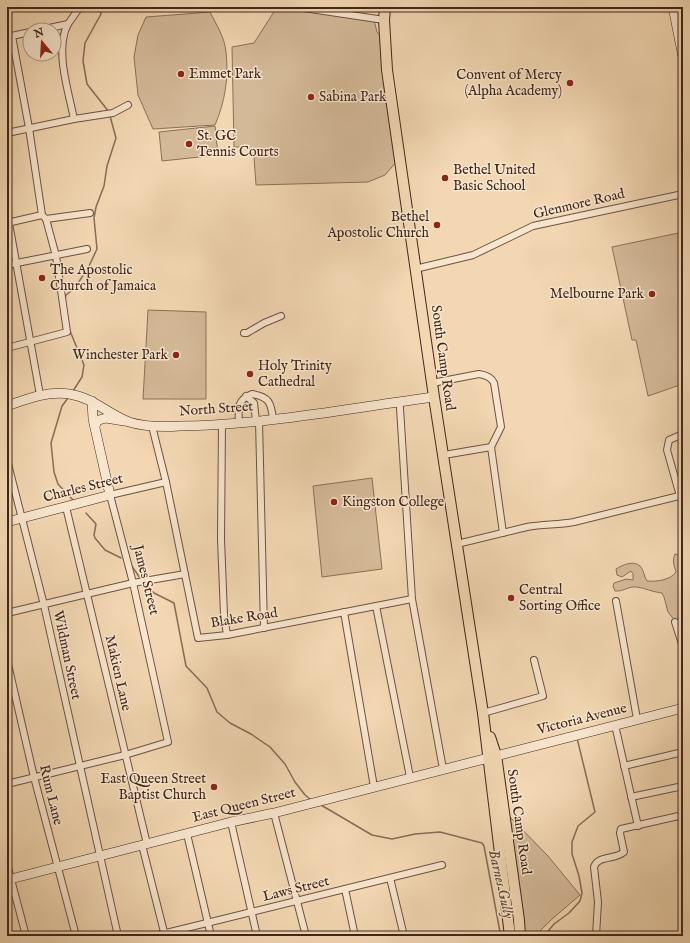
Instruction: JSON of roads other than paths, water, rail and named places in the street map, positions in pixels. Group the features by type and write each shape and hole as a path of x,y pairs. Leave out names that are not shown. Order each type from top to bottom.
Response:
{"main road":[{"name":"South Camp Road","path":"385,7 384,20 387,70 434,397 483,713 492,756 519,920 520,936"},
{"name":"South Camp Road","path":"492,756 510,936"}],"street":[{"path":"74,119 64,70 63,37 68,24 80,7"},
{"path":"297,7 384,20"},
{"path":"673,7 683,57"},
{"path":"62,25 68,24"},
{"path":"7,348 67,332 56,256 44,217 29,128 9,37 22,34"},
{"path":"7,133 74,119 113,113 128,105"},
{"name":"Glenmore Road","path":"416,269 473,255 533,226 683,194"},
{"path":"40,395 8,223 44,217 90,213"},
{"path":"7,265 87,250"},
{"path":"244,334 281,316"},
{"path":"432,383 479,374 486,375 492,379 494,383 501,427 491,447 503,533"},
{"name":"North Street","path":"7,406 40,395 67,393 92,401 129,422 152,426 181,426 258,421 434,397"},
{"path":"239,423 239,406 246,396 252,394 262,396 269,401 273,419"},
{"path":"254,403 259,395"},
{"path":"246,396 254,403 258,421 264,628"},
{"name":"James Street","path":"92,401 95,426 110,495 133,583 168,742 125,755"},
{"path":"399,401 412,599 443,769"},
{"path":"95,426 97,422 102,419 129,422"},
{"path":"222,424 222,539 224,615 227,635"},
{"name":"Blake Road","path":"152,426 166,482 197,637 227,635 412,599"},
{"path":"457,544 538,525 559,525 574,522 682,495 667,450 667,444 669,440 683,434"},
{"path":"444,455 491,447"},
{"name":"Wildman Street","path":"7,460 44,605 118,936"},
{"name":"Charles Street","path":"7,522 166,482"},
{"name":"Makien Lane","path":"66,507 125,755 164,935"},
{"path":"7,613 133,583 185,574"},
{"path":"616,602 636,719"},
{"path":"376,606 410,777"},
{"path":"344,612 374,787"},
{"path":"675,622 683,647"},
{"name":"Rum Lane","path":"7,660 34,777 76,936"},
{"path":"483,713 543,696 534,660"},
{"name":"Victoria Avenue","path":"492,756 683,708"},
{"path":"615,725 638,826"},
{"path":"624,766 683,752"},
{"path":"7,784 125,755"},
{"name":"East Queen Street","path":"9,879 231,822 274,813 492,756"},
{"path":"631,797 683,786"},
{"path":"274,813 306,936"},
{"path":"596,936 598,902 594,867 595,864 600,860 622,854 624,850 620,830 683,815"},
{"path":"231,822 257,936"},
{"path":"187,834 211,936"},
{"path":"7,864 9,879 26,936"},
{"name":"Laws Street","path":"154,936 164,935 208,922 298,902 442,865"},
{"path":"390,878 404,936"},
{"path":"345,889 356,936"}],"waterway":[{"path":"99,7 101,14 85,43 83,61 87,84 109,112"},
{"path":"65,299 66,295 75,288 89,266 97,249 94,218 96,207 104,186 107,166 116,138 110,116"},
{"path":"70,331 84,365 82,377 73,391"},
{"path":"68,398 62,406 51,443 54,472 58,484 73,500"},
{"path":"86,513 96,524 94,535 95,538 105,550 121,558"},
{"name":"Barnes Gully","path":"129,562 140,578"},
{"name":"Barnes Gully","path":"147,586 154,593 174,603 186,666 207,688 217,712 230,723 251,734 270,747 285,764 295,782 310,799"},
{"path":"544,936 554,924 569,913 580,901 582,893 579,876 572,854 572,842 578,826 595,812 577,738"},
{"name":"Barnes Gully","path":"321,805 372,835 392,839 415,834 440,832 482,843 484,846 500,932 502,934"}],"place":[{"name":"Emmet Park","path":"181,74"},
{"name":"Convent of Mercy (Alpha Academy)","path":"570,83"},
{"name":"Sabina Park","path":"311,97"},
{"name":"St. GC Tennis Courts","path":"189,144"},
{"name":"Bethel United Basic School","path":"445,178"},
{"name":"Bethel Apostolic Church","path":"437,225"},
{"name":"The Apostolic Church of Jamaica","path":"42,278"},
{"name":"Melbourne Park","path":"652,294"},
{"name":"Winchester Park","path":"176,355"},
{"name":"Holy Trinity Cathedral","path":"250,374"},
{"name":"Kingston College","path":"334,502"},
{"name":"Central Sorting Office","path":"511,598"},
{"name":"East Queen Street Baptist Church","path":"214,787"}]}
